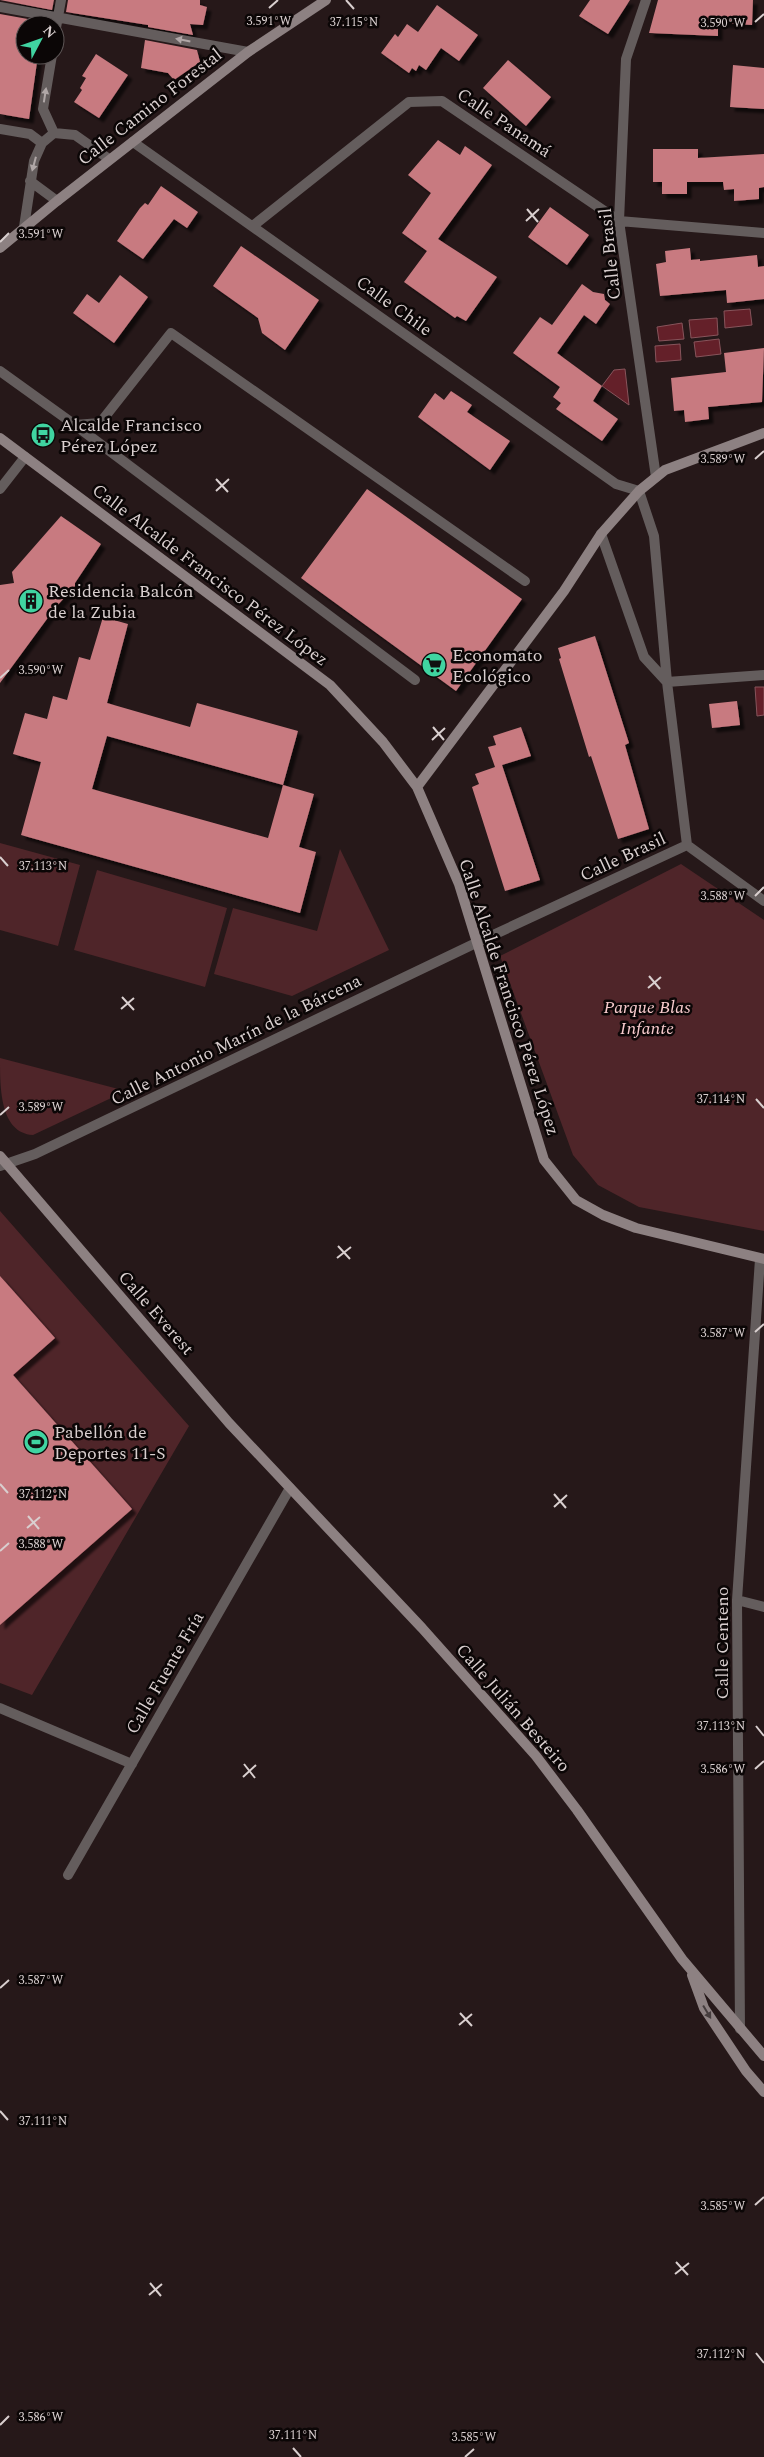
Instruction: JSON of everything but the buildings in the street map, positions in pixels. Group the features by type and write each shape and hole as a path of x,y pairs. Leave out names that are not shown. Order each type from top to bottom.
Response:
{"street":[{"path":"58,15 61,0"},
{"name":"Calle Camino Forestal","path":"0,248 24,227 248,52 326,0"},
{"name":"Calle Brasil","path":"646,0 626,59 619,222 656,477"},
{"path":"0,7 52,15"},
{"path":"65,17 248,52"},
{"path":"50,65 43,109 54,133"},
{"name":"Calle Panamá","path":"254,225 409,102 442,101 619,222"},
{"path":"0,129 30,134 42,143"},
{"path":"24,227 34,161 42,143 54,133 75,135 109,160"},
{"name":"Calle Chile","path":"133,142 254,225 616,484 639,491"},
{"path":"30,181 57,201"},
{"path":"619,222 764,233"},
{"path":"75,425 100,423 171,332 525,581"},
{"path":"0,371 415,680"},
{"path":"417,787 564,591 601,534 639,491 665,470 764,433"},
{"name":"Calle Alcalde Francisco Pérez López","path":"0,438 330,685 383,742 417,787 459,884 544,1160 576,1200 603,1215 636,1228 762,1259"},
{"path":"0,489 25,457"},
{"name":"Calle Brasil","path":"478,942 687,845 667,682 654,536 639,491"},
{"path":"601,534 644,657 667,682 764,675"},
{"path":"687,845 764,901"},
{"name":"Calle Antonio Marín de la Bárcena","path":"2,1162 35,1154 478,942"},
{"name":"Calle Everest","path":"2,1162 229,1423 290,1488"},
{"name":"Calle Centeno","path":"740,2029 737,1600 762,1259"},
{"name":"Calle Fuente Fría","path":"68,1875 290,1488"},
{"name":"Calle Julián Besteiro","path":"290,1488 422,1628 536,1756 578,1810 689,1967 764,2056"},
{"path":"737,1600 764,1607"},
{"path":"0,1708 132,1764"},
{"name":"Calle Julián Besteiro","path":"689,1967 704,2008 746,2071 764,2092"}],"green space":[{"path":"0,843 80,865 58,946 0,930"},
{"path":"340,849 389,950 292,996 214,974 233,908 317,931"},
{"name":"Parque Blas Infante","path":"681,864 764,920 764,1231 639,1207 598,1185 573,1155 500,956"},
{"path":"97,870 227,908 205,987 74,950"},
{"path":"0,1058 126,1091 33,1135 22,1132 8,1118 2,1095"},
{"path":"0,1211 189,1426 32,1695 0,1683"}],"shaded area":[{"path":"750,309 752,325 725,328 724,311"},
{"path":"717,318 718,335 691,338 689,320"},
{"path":"682,323 684,339 659,341 657,327"},
{"path":"719,339 721,354 696,357 694,342"},
{"path":"680,344 681,360 656,362 655,346"},
{"path":"625,369 629,405 602,386 614,370"},
{"path":"755,687 764,687 764,715 757,716"}],"place":[{"name":"Alcalde Francisco Pérez López","path":"43,435"},
{"name":"Residencia Balcón de la Zubia","path":"31,601"},
{"name":"Economato Ecológico","path":"434,665"},
{"name":"Pabellón de Deportes 11-S","path":"36,1442"}]}
